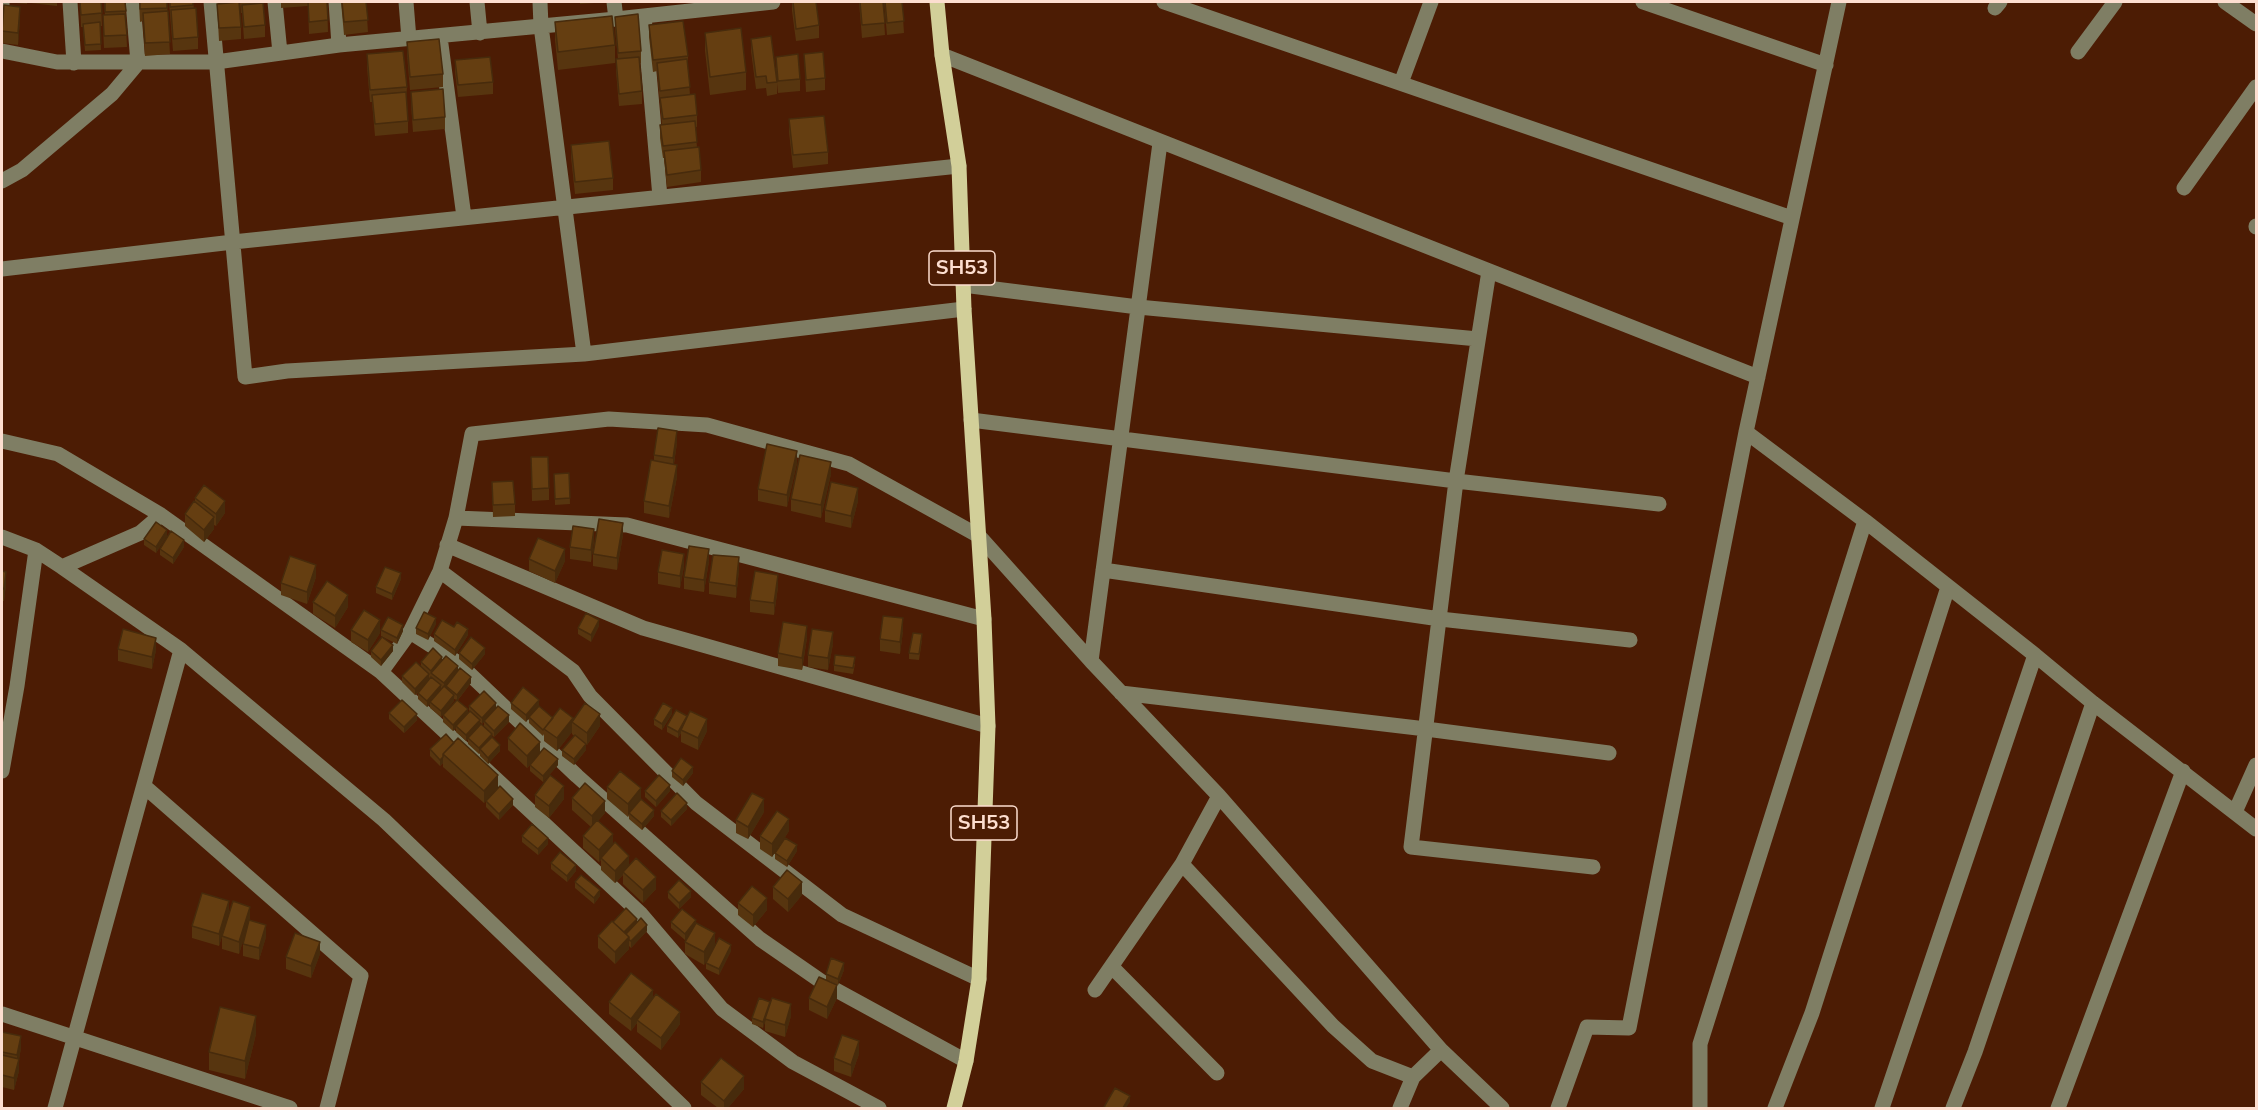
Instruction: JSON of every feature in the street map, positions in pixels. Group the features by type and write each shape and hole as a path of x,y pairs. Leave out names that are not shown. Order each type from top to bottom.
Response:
{"main road":[{"name":"SH53","path":"937,2 942,55 959,166 964,309 984,620 988,726 979,979 966,1061 954,1108"}],"street":[{"path":"2,2 2,7"},
{"path":"70,2 74,63"},
{"path":"2,180 22,170 112,94 138,63 133,2"},
{"path":"211,2 245,377 287,371 584,354 964,309"},
{"path":"275,2 280,53"},
{"path":"336,2 339,45"},
{"path":"406,2 409,39"},
{"path":"477,2 480,33"},
{"path":"540,2 541,26 584,354"},
{"path":"614,2 616,19"},
{"path":"2,51 57,62 74,63 216,62 339,45 616,19 708,6 773,2"},
{"path":"1164,2 1792,218"},
{"path":"1401,83 1431,2"},
{"path":"1643,2 1826,65"},
{"path":"1558,1108 1587,1027 1629,1028 1746,432 1839,2"},
{"path":"2078,52 2115,2"},
{"path":"2225,2 2256,24"},
{"path":"644,16 660,196"},
{"path":"440,37 464,217"},
{"path":"942,55 1160,143 1758,377"},
{"path":"2184,188 2256,87"},
{"path":"1090,661 1160,143"},
{"path":"2,269 464,217 959,166"},
{"path":"1489,271 1456,481 1411,847 1593,867"},
{"path":"963,285 1138,307 1478,339"},
{"path":"381,672 410,632 440,571 456,518 472,434 609,418 707,425 849,464 978,536 1090,661 1219,796 1441,1050 1502,1108"},
{"path":"971,420 1659,504"},
{"path":"1746,432 1865,521 2093,703 2256,829"},
{"path":"2,441 58,454 161,514 381,672 642,914 722,1009 793,1062 879,1108"},
{"path":"62,567 140,532 161,514"},
{"path":"456,518 627,525 984,620"},
{"path":"1700,1108 1700,1044 1865,521"},
{"path":"2,537 36,550 181,650 384,820 684,1108"},
{"path":"447,545 643,628 988,726"},
{"path":"2,771 17,686 36,550"},
{"path":"1102,570 1440,619 1630,640"},
{"path":"440,571 573,671 590,696 696,803 842,915 979,979"},
{"path":"1775,1108 1812,1013 1948,587"},
{"path":"410,632 457,662 577,776 760,939 825,984 966,1061"},
{"path":"55,1108 181,650"},
{"path":"1882,1108 2035,655"},
{"path":"2,682 17,686"},
{"path":"1121,693 1609,753"},
{"path":"1953,1108 1979,1040 2093,703"},
{"path":"2235,812 2256,765"},
{"path":"2058,1108 2183,771"},
{"path":"144,786 362,976 327,1108"},
{"path":"1095,990 1182,864 1219,796"},
{"path":"1182,864 1333,1026 1372,1060 1413,1077"},
{"path":"1112,967 1217,1073"},
{"path":"2,1014 290,1108"},
{"path":"1400,1108 1413,1077 1441,1050"}],"building":[{"path":"80,2 101,2 102,13 81,15"},
{"path":"105,2 125,2 126,11 105,12"},
{"path":"140,2 167,2 167,8 140,9"},
{"path":"170,2 193,2 193,5 170,7"},
{"path":"239,2 241,27 219,28 217,4"},
{"path":"308,2 327,2 328,20 309,22"},
{"path":"342,2 366,2 368,20 344,22"},
{"path":"793,2 816,2 819,25 796,29"},
{"path":"860,2 883,2 885,23 862,25"},
{"path":"885,2 902,2 904,21 887,23"},
{"path":"263,3 265,25 244,27 242,5"},
{"path":"4,5 20,7 18,33 2,31"},
{"path":"196,8 198,37 173,39 171,10"},
{"path":"168,11 170,42 145,43 143,13"},
{"path":"125,14 127,35 104,36 103,15"},
{"path":"638,14 641,51 618,53 615,17"},
{"path":"612,16 615,45 558,52 555,22"},
{"path":"683,21 688,56 653,60 649,25"},
{"path":"100,22 101,44 85,45 83,24"},
{"path":"741,28 746,72 710,77 705,33"},
{"path":"771,36 777,82 767,83 766,76 756,77 751,39"},
{"path":"439,39 443,74 410,77 407,42"},
{"path":"403,51 407,87 370,90 367,54"},
{"path":"823,52 825,78 806,80 804,54"},
{"path":"798,54 800,79 778,81 776,57"},
{"path":"490,57 493,82 458,85 455,60"},
{"path":"639,57 642,91 619,94 616,59"},
{"path":"687,59 690,87 660,91 657,63"},
{"path":"443,89 445,117 413,120 411,92"},
{"path":"406,92 408,121 375,124 372,95"},
{"path":"695,94 697,115 663,119 660,98"},
{"path":"824,116 828,152 793,155 789,119"},
{"path":"695,121 697,142 663,146 660,125"},
{"path":"609,141 613,178 575,182 571,145"},
{"path":"699,147 701,170 667,175 664,151"},
{"path":"658,428 677,431 673,458 654,455"},
{"path":"767,444 797,451 787,495 758,489"},
{"path":"800,455 831,462 821,505 791,499"},
{"path":"531,457 548,457 549,488 532,489"},
{"path":"651,460 677,465 669,506 644,501"},
{"path":"569,473 570,498 555,499 554,474"},
{"path":"513,481 515,504 493,505 492,482"},
{"path":"831,482 858,488 851,516 825,510"},
{"path":"204,485 225,501 216,514 195,498"},
{"path":"194,501 214,517 204,530 185,514"},
{"path":"599,519 623,523 617,558 593,554"},
{"path":"156,522 167,530 156,547 144,539"},
{"path":"573,526 594,529 591,550 570,547"},
{"path":"171,531 184,540 173,558 160,549"},
{"path":"538,538 565,549 555,571 529,559"},
{"path":"689,546 709,549 704,580 684,577"},
{"path":"662,550 684,554 680,576 658,572"},
{"path":"713,555 739,557 736,586 709,582"},
{"path":"290,556 316,565 307,592 281,583"},
{"path":"385,567 401,573 392,594 376,587"},
{"path":"2,571 6,572 4,589 2,588"},
{"path":"755,571 778,575 774,603 750,600"},
{"path":"327,581 348,595 335,616 313,602"},
{"path":"364,610 380,620 368,640 351,630"},
{"path":"424,612 436,618 428,634 416,628"},
{"path":"586,613 599,620 591,635 578,628"},
{"path":"883,616 903,618 900,642 880,639"},
{"path":"388,617 403,625 397,638 381,630"},
{"path":"442,620 454,627 457,622 468,629 455,650 434,634"},
{"path":"783,622 807,626 802,658 778,653"},
{"path":"123,629 156,638 152,657 118,649"},
{"path":"812,629 833,632 828,658 808,655"},
{"path":"913,633 922,634 919,654 909,653"},
{"path":"382,637 393,645 381,660 371,651"},
{"path":"471,637 485,648 472,664 459,653"},
{"path":"433,648 442,657 431,671 421,662"},
{"path":"835,655 855,657 853,668 834,665"},
{"path":"446,656 458,666 444,683 431,673"},
{"path":"416,662 429,674 415,689 402,676"},
{"path":"460,668 471,677 457,695 446,686"},
{"path":"431,677 441,685 427,701 418,693"},
{"path":"444,686 454,695 441,711 430,702"},
{"path":"523,687 539,700 526,715 511,703"},
{"path":"484,691 496,703 482,718 469,706"},
{"path":"402,700 417,714 404,727 389,713"},
{"path":"457,700 468,709 453,725 443,715"},
{"path":"585,703 600,714 587,733 572,722"},
{"path":"663,703 672,708 662,724 654,719"},
{"path":"498,706 509,715 494,731 484,721"},
{"path":"539,706 553,718 543,730 529,717"},
{"path":"560,708 573,718 557,738 544,729"},
{"path":"676,710 687,716 678,732 667,726"},
{"path":"470,711 480,720 466,735 456,726"},
{"path":"690,711 707,719 698,738 681,730"},
{"path":"520,723 540,742 527,756 508,738"},
{"path":"481,724 492,734 479,748 468,738"},
{"path":"446,734 454,743 440,760 430,749"},
{"path":"575,735 586,744 574,759 562,750"},
{"path":"492,737 500,745 488,758 480,749"},
{"path":"458,738 498,775 484,791 443,754"},
{"path":"544,748 558,759 543,776 530,765"},
{"path":"681,758 693,767 683,780 672,771"},
{"path":"620,771 641,788 628,804 607,787"},
{"path":"550,775 564,786 549,806 535,795"},
{"path":"659,775 670,785 656,801 645,791"},
{"path":"585,783 605,801 592,816 572,798"},
{"path":"500,786 513,799 499,814 486,801"},
{"path":"677,793 687,803 671,820 661,811"},
{"path":"752,793 764,799 748,827 736,820"},
{"path":"641,799 654,810 642,824 629,813"},
{"path":"777,811 789,819 772,844 760,836"},
{"path":"597,820 613,834 599,850 583,836"},
{"path":"532,824 548,838 538,849 522,836"},
{"path":"785,838 797,845 787,861 775,853"},
{"path":"615,842 629,856 615,871 601,858"},
{"path":"560,852 576,865 567,876 551,863"},
{"path":"636,858 656,877 643,890 623,872"},
{"path":"787,870 802,882 788,899 773,887"},
{"path":"581,875 600,890 594,898 575,882"},
{"path":"679,880 691,891 679,903 668,892"},
{"path":"752,886 767,898 753,915 738,903"},
{"path":"202,893 229,901 219,934 192,926"},
{"path":"233,901 250,907 239,942 222,936"},
{"path":"626,908 637,919 624,932 613,922"},
{"path":"682,909 696,920 685,934 671,922"},
{"path":"641,918 647,925 631,941 626,934"},
{"path":"249,920 266,925 259,948 243,944"},
{"path":"612,921 629,937 615,952 598,936"},
{"path":"696,923 715,933 704,952 685,942"},
{"path":"295,933 320,942 311,966 286,957"},
{"path":"719,938 731,945 719,969 706,963"},
{"path":"831,958 844,963 838,979 826,974"},
{"path":"631,973 653,990 631,1019 609,1002"},
{"path":"819,977 837,985 827,1007 809,998"},
{"path":"656,994 680,1012 661,1038 637,1020"},
{"path":"759,998 770,1002 763,1022 752,1018"},
{"path":"772,998 791,1004 785,1025 765,1019"},
{"path":"220,1007 256,1016 245,1061 209,1052"},
{"path":"2,1032 21,1036 17,1055 2,1052"},
{"path":"842,1035 859,1041 851,1065 834,1058"},
{"path":"2,1055 19,1059 14,1078 2,1075"},
{"path":"721,1058 744,1076 724,1101 701,1082"},
{"path":"1115,1088 1130,1096 1123,1108 1104,1107"}]}
